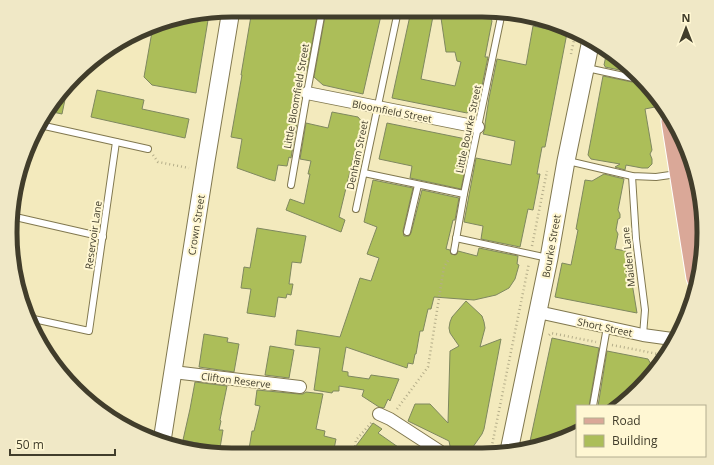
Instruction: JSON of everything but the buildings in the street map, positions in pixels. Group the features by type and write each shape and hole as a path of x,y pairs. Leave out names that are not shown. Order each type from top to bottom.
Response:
{"main road":[{"path":"673,133 694,267"}],"street":[{"name":"Crown Street","path":"163,437 230,17"},
{"name":"Bourke Street","path":"510,446 549,258 566,161 590,46"},
{"name":"Bloomfield Street","path":"306,93 478,127"},
{"name":"Short Street","path":"538,312 668,340"},
{"name":"Clifton Reserve","path":"173,372 300,387"},
{"path":"384,417 434,448"}],"lane":[{"name":"Little Bloomfield Street","path":"291,185 306,93 321,17"},
{"name":"Denham Street","path":"356,209 397,17"},
{"name":"Little Bourke Street","path":"454,251 464,194 501,18"},
{"path":"586,68 632,78"},
{"path":"45,126 148,149"},
{"name":"Reservoir Lane","path":"35,319 89,331 116,142"},
{"path":"566,161 632,176 656,177 679,174"},
{"path":"364,173 464,194"},
{"name":"Maiden Lane","path":"632,176 636,239 645,310 643,335"},
{"path":"407,232 418,185"},
{"path":"17,217 103,237"},
{"path":"456,238 549,258"},
{"path":"593,405 607,327"}],"path":[{"path":"569,61 574,38"},
{"path":"148,149 158,162 189,168"},
{"path":"491,448 548,169"},
{"path":"355,448 356,440 384,417 428,367 445,265"}]}
